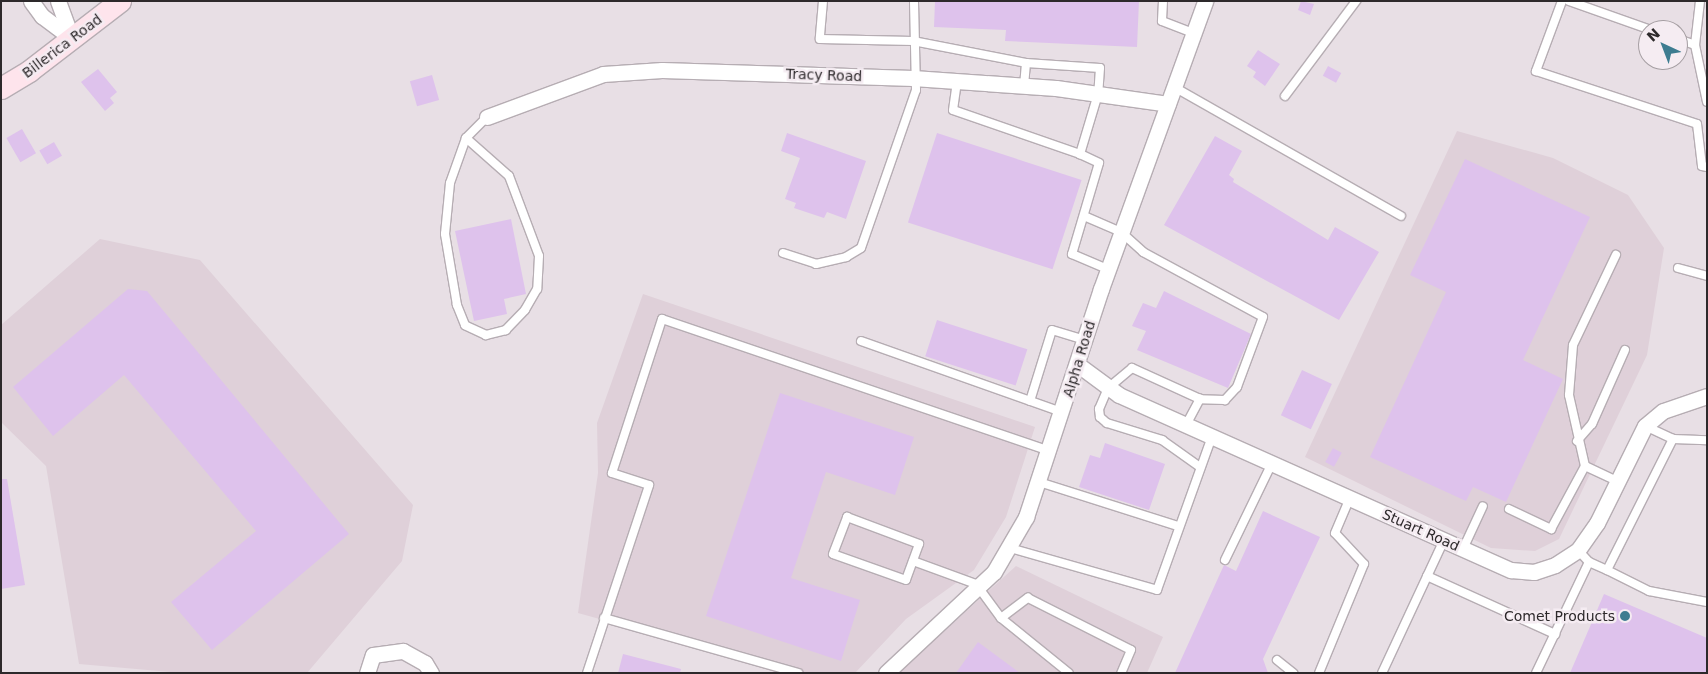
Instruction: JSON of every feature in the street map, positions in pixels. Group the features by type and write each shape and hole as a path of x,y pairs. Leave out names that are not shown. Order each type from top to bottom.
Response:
{"main road":[{"name":"Billerica Road","path":"1,88 72,39 120,1"}],"street":[{"path":"31,1 42,16 72,39"},
{"path":"58,1 72,39"},
{"name":"Alpha Road","path":"886,673 976,584 994,572 1010,548 1039,482 1063,413 1108,269 1205,1"},
{"name":"Tracy Road","path":"487,117 603,74 662,70 914,78 1024,86 1168,104"},
{"name":"Stuart Road","path":"1077,364 1108,388 1186,425 1511,570 1534,572 1555,565 1578,550 1597,524 1645,426 1663,411 1707,396"},
{"path":"367,673 374,655 402,651 425,663 431,673"}],"lane":[{"path":"822,1 820,39 913,41 1026,64 1100,68 1098,94 1080,154"},
{"path":"783,252 816,264 846,257 861,248 916,90 913,41 914,1"},
{"path":"1163,1 1162,21 1194,33"},
{"path":"1285,96 1356,1"},
{"path":"1562,1 1536,71 1697,124 1702,166 1707,166"},
{"path":"1569,1 1638,25"},
{"path":"1700,1 1695,45 1707,102"},
{"path":"1688,43 1695,45"},
{"path":"1024,86 1026,64"},
{"path":"957,81 952,110 1080,154 1099,163 1072,254 1108,269"},
{"path":"1174,87 1401,216"},
{"path":"466,138 509,176 539,256 537,289 525,310 506,330 486,335 465,324 457,305 445,234 450,183 466,138 487,117"},
{"path":"1084,216 1121,232 1143,252 1263,317 1237,387 1225,400 1200,399 1132,368 1108,388 1099,409 1100,417 1168,443 1200,467"},
{"path":"1509,509 1551,529 1585,466 1577,441 1569,395 1573,345 1616,255"},
{"path":"1678,268 1707,276"},
{"path":"587,673 649,485 612,473 662,318 1050,451"},
{"path":"1030,401 1052,330 1085,340"},
{"path":"861,341 1063,413"},
{"path":"1577,441 1592,424 1625,350"},
{"path":"1186,425 1200,399"},
{"path":"1645,426 1673,439 1707,440"},
{"path":"1010,548 1157,590 1178,526 1212,436"},
{"path":"1607,570 1673,439"},
{"path":"1225,560 1272,463"},
{"path":"1585,466 1617,480"},
{"path":"1039,482 1178,526"},
{"path":"1319,673 1364,564 1335,533 1350,498"},
{"path":"1463,549 1483,506"},
{"path":"847,517 919,544 913,561 906,580 834,554 847,517"},
{"path":"1382,673 1444,540"},
{"path":"1578,550 1589,562 1649,591 1707,602"},
{"path":"913,561 976,584 1000,618 1069,673"},
{"path":"1536,673 1589,562"},
{"path":"1427,576 1555,634"},
{"path":"1000,618 1028,598 1131,650 1121,673"},
{"path":"604,618 798,673"},
{"path":"1277,660 1293,673"}],"shaded area":[{"path":"1457,131 1553,158 1628,195 1664,248 1647,355 1559,539 1535,551 1491,548 1305,457"},
{"path":"100,239 200,260 413,505 402,561 307,673 182,673 79,664 46,466 1,422 1,325"},
{"path":"643,294 1035,427 1006,517 974,570 906,619 855,673 795,673 578,613 598,473 597,423"},
{"path":"1016,566 1163,637 1147,673 898,673"}],"building":[{"path":"935,1 1139,1 1137,47 1005,41 1006,30 934,27"},
{"path":"1301,1 1314,4 1310,15 1298,10"},
{"path":"1258,50 1280,64 1265,86 1253,77 1256,72 1247,66"},
{"path":"1328,66 1341,73 1336,83 1323,76"},
{"path":"98,69 117,92 110,98 114,103 105,111 81,82"},
{"path":"432,75 439,100 417,106 410,81"},
{"path":"22,129 36,153 20,162 6,138"},
{"path":"787,133 866,161 846,219 827,212 824,218 794,208 796,203 785,199 800,158 781,151"},
{"path":"937,133 1082,180 1053,269 908,222"},
{"path":"1215,136 1242,151 1229,175 1234,179 1233,182 1328,240 1335,227 1379,252 1339,320 1164,225"},
{"path":"54,142 62,156 47,164 39,150"},
{"path":"1465,159 1590,217 1523,360 1563,379 1506,502 1473,487 1466,501 1370,457 1446,292 1410,275"},
{"path":"511,219 526,294 504,299 507,314 474,321 455,231"},
{"path":"128,289 147,291 349,534 212,650 171,602 256,531 124,375 53,436 13,387"},
{"path":"1164,291 1251,334 1228,388 1137,350 1146,331 1132,326 1143,303 1156,308"},
{"path":"937,320 1027,349 1016,385 925,356"},
{"path":"1302,370 1332,384 1311,429 1281,415"},
{"path":"780,393 914,437 895,495 826,472 791,578 860,600 841,661 706,616"},
{"path":"1105,443 1165,464 1149,510 1079,487 1090,455 1100,458"},
{"path":"1333,448 1342,453 1334,467 1325,462"},
{"path":"1,479 7,479 25,585 1,589"},
{"path":"1263,511 1320,537 1263,659 1268,673 1175,673 1224,565 1236,571"},
{"name":"Comet Products","path":"1604,594 1707,638 1707,673 1570,673"},
{"path":"978,642 1020,673 956,673"},
{"path":"623,654 681,669 680,673 618,673"}],"place":[{"name":"Comet Products","path":"1625,616"}]}
